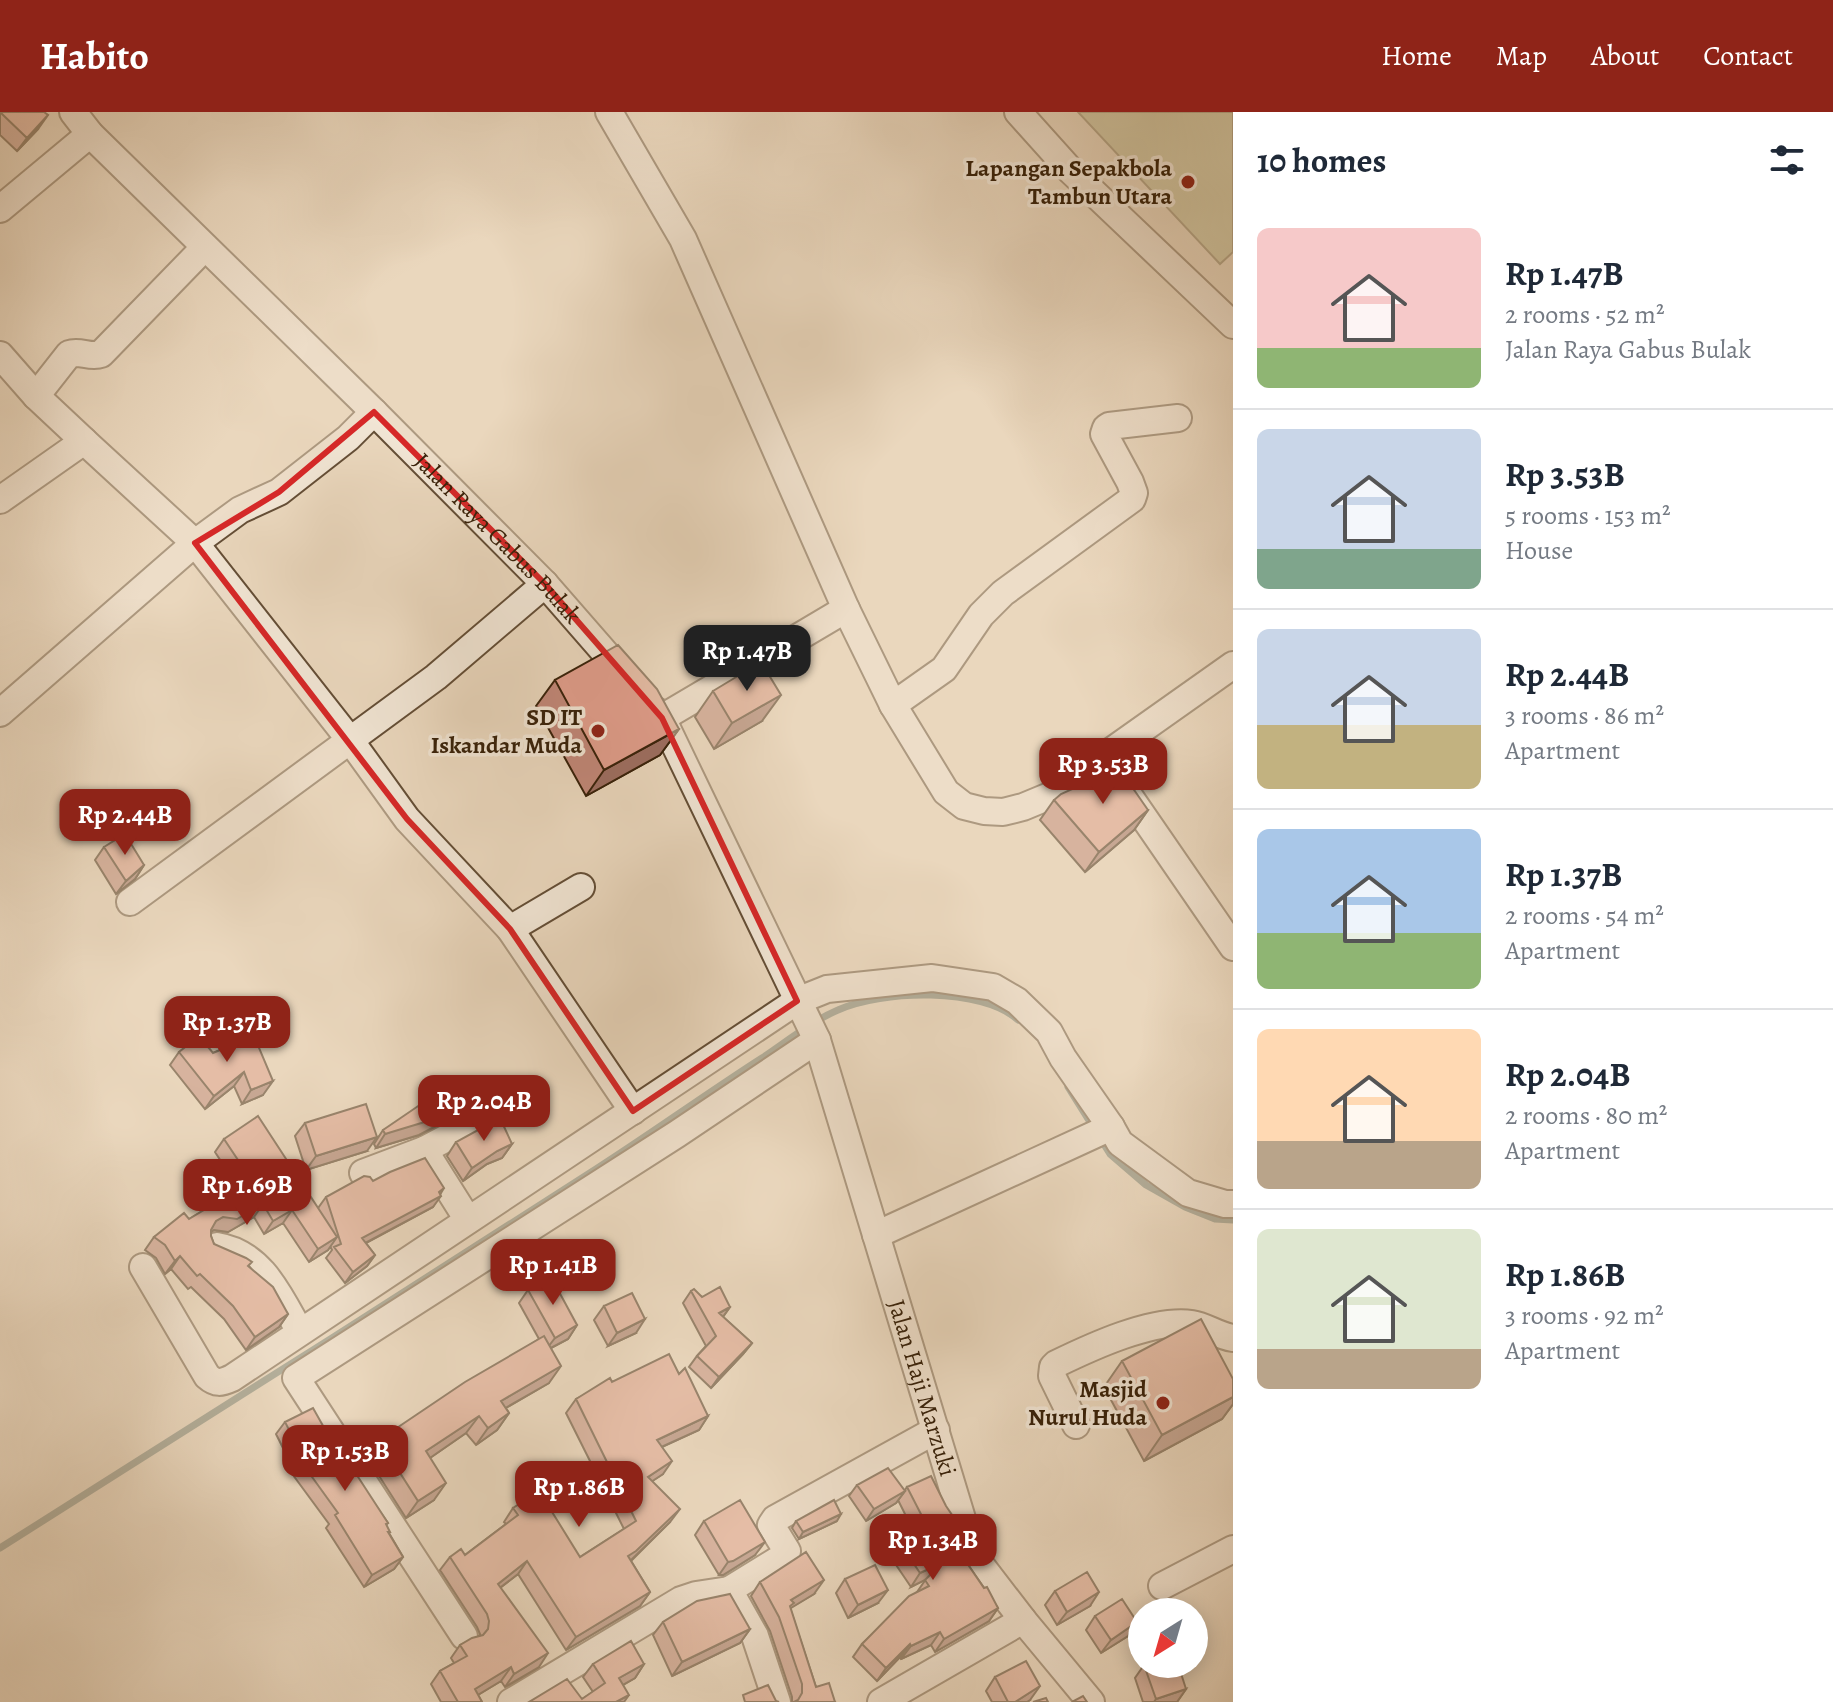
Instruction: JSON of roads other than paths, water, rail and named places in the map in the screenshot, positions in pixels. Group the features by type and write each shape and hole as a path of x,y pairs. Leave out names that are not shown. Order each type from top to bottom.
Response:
{"street":[{"name":"Jalan Raya Gabus Bulak","path":"73,112 90,134 545,584 662,718 817,1040"},
{"path":"609,112 683,239 846,609 893,705 946,792 964,806 1003,812 1064,790 1103,757 1233,665"},
{"path":"1018,112 1071,171 1233,325"},
{"path":"0,209 90,134"},
{"path":"36,396 69,354 101,354 205,247"},
{"path":"0,355 36,396 195,543 350,740 407,819 510,929 633,1111"},
{"path":"0,713 195,543 240,510 279,492 348,438 374,412"},
{"path":"893,705 944,669 981,615 1003,593 1132,499 1134,493 1130,482 1104,434 1106,428 1178,418"},
{"path":"0,500 84,441"},
{"path":"130,902 436,677 545,584"},
{"path":"662,718 846,609"},
{"path":"1103,757 1233,947"},
{"path":"510,929 581,887"},
{"path":"143,1267 207,1376 220,1383 232,1378 797,1001 827,989 932,978 993,987 1017,1001 1049,1032 1120,1143 1188,1193 1233,1204"},
{"path":"464,1636 296,1378 677,1134 817,1040"},
{"name":"Jalan Haji Marzuki","path":"817,1040 973,1555 1091,1702"},
{"path":"363,1173 424,1150 477,1122 484,1116 488,1105"},
{"path":"876,1235 1111,1127"},
{"path":"424,1150 468,1220"},
{"path":"217,1246 239,1252 262,1271 300,1332"},
{"path":"1076,1425 1052,1376 1056,1364 1134,1332 1177,1323 1195,1324 1223,1337 1233,1338"},
{"path":"511,1702 681,1600 729,1590 786,1555 787,1551 771,1525 775,1519 936,1430"},
{"path":"1162,1586 1233,1549"},
{"path":"729,1590 755,1636 777,1702"},
{"path":"881,1702 1023,1620"}],"waterway":[{"path":"0,1548 596,1169 828,1015 880,998 931,995 981,1002 1002,1009 1018,1020"},
{"path":"1068,1087 1110,1154 1146,1185 1185,1207 1215,1219 1233,1220"}],"place":[{"name":"Lapangan Sepakbola Tambun Utara","path":"1188,182"},
{"name":"SD IT Iskandar Muda","path":"598,731"},
{"name":"Masjid Nurul Huda","path":"1163,1403"}]}
